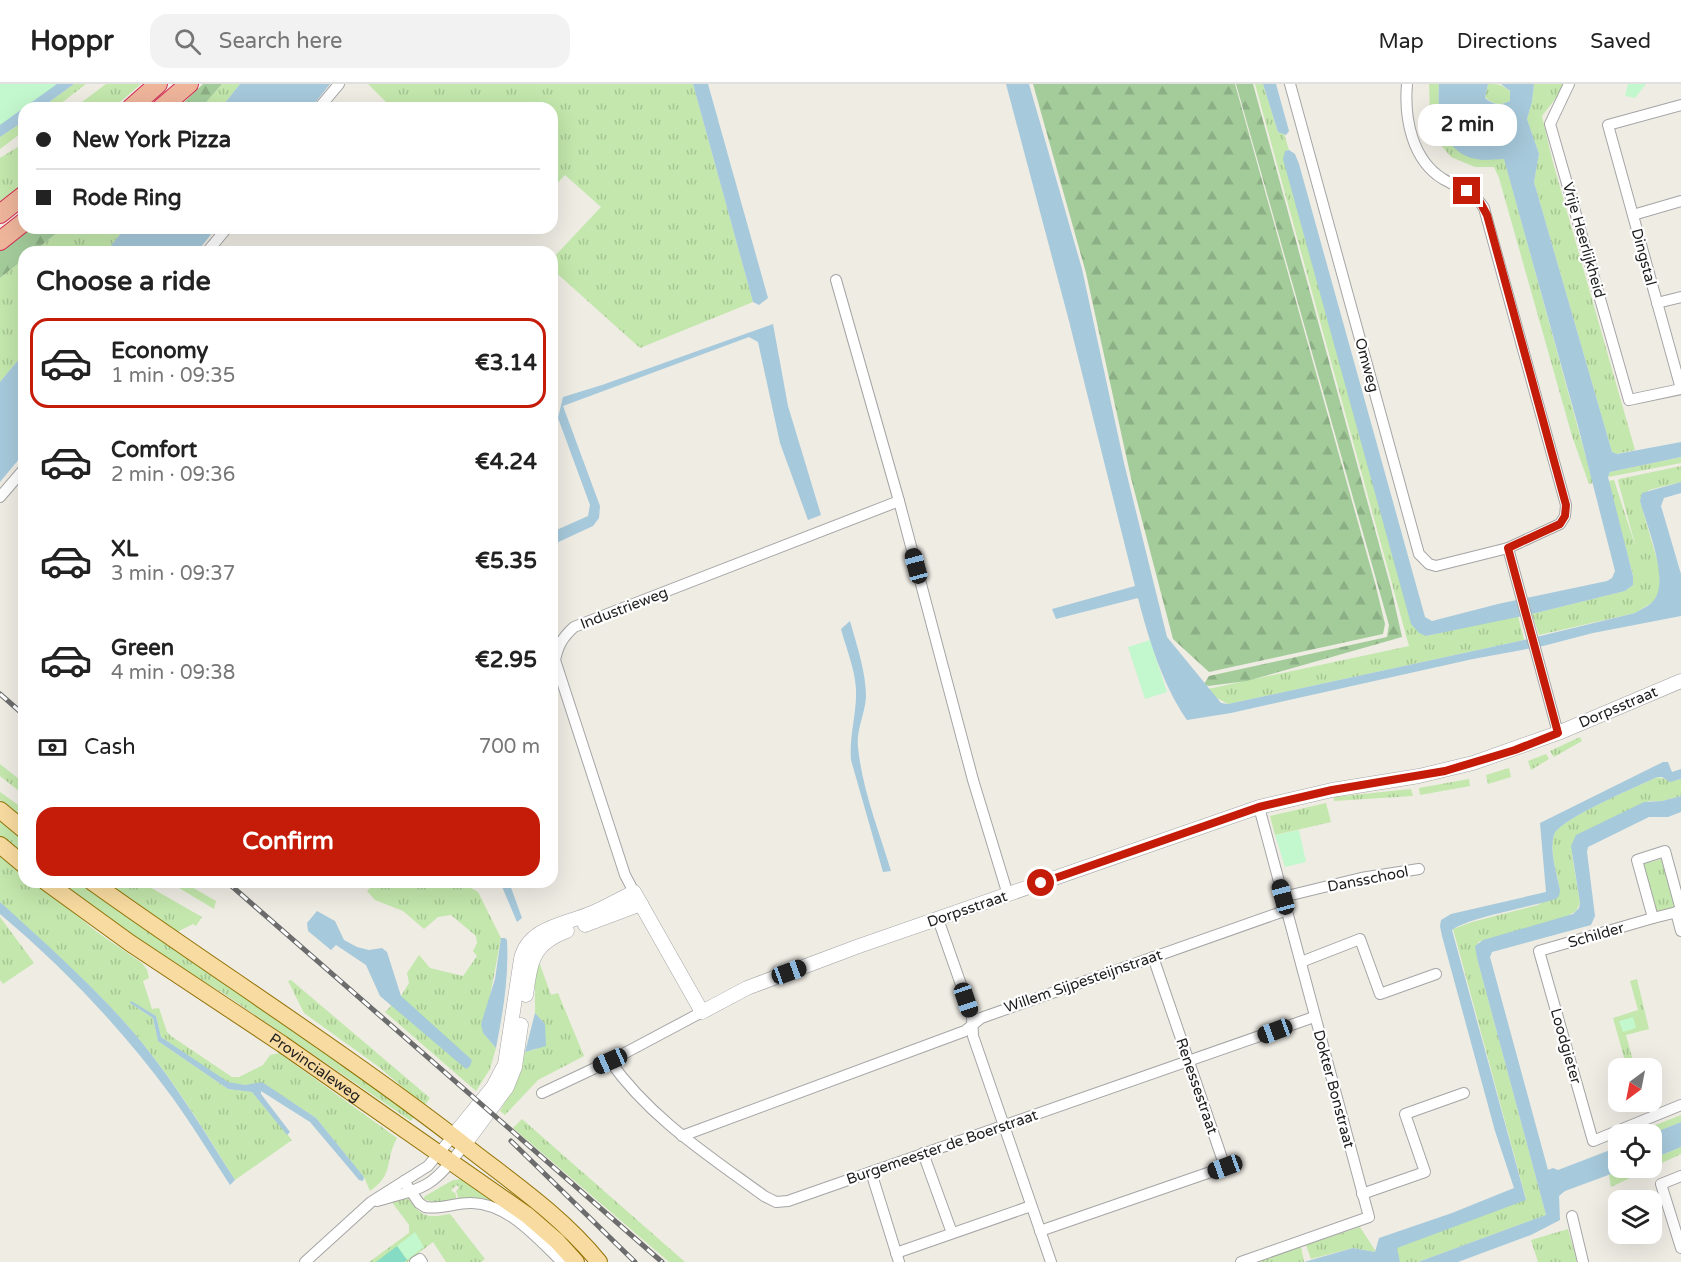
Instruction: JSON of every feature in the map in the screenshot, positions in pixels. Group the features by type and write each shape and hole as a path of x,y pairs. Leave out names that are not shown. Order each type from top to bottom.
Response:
{"highway":[{"path":"138,102 158,84"},
{"path":"168,102 189,84"},
{"path":"0,214 18,200"},
{"path":"0,241 18,227"}],"main road":[{"path":"0,810 18,825"},
{"path":"0,845 18,860"},
{"name":"Provincialeweg","path":"54,888 130,943 282,1044 527,1215 576,1262"},
{"name":"Provincialeweg","path":"101,888 366,1072 458,1140 540,1204 583,1242 599,1262"}],"street":[{"path":"325,102 339,84"},
{"name":"Omweg","path":"1290,84 1419,554 1429,564 1436,566 1508,548 1560,524 1565,516 1566,505 1484,208 1472,194 1440,177 1422,159 1407,118 1407,84"},
{"name":"Vrije Heerlijkheid","path":"1569,84 1550,124 1629,400 1681,389"},
{"name":"Dingstal","path":"1681,105 1608,125 1681,389"},
{"path":"1633,215 1681,201"},
{"path":"212,246 222,234"},
{"path":"836,280 899,501 973,780 1008,895"},
{"path":"1657,303 1681,297"},
{"path":"0,497 18,476"},
{"name":"Industrieweg","path":"558,646 564,636 574,627 899,501"},
{"path":"1508,548 1558,733"},
{"name":"Industrieweg","path":"558,669 625,875 702,1012"},
{"name":"Dorpsstraat","path":"542,1093 610,1061 747,988 1259,807 1332,790 1445,771 1515,750 1681,681"},
{"name":"Dokter Bonstraat","path":"1241,1262 1369,1217 1259,807"},
{"path":"1653,918 1637,860 1665,851 1679,911 1681,931"},
{"name":"Dansschool","path":"1283,897 1361,878 1419,869"},
{"path":"371,1202 411,1192 432,1182 445,1158 493,1087 505,1064 521,959 527,944 534,936 546,929 593,913 634,892"},
{"path":"458,1140 502,1096 512,1077 530,966 537,951 546,940 556,935 641,904"},
{"name":"Willem Sijpesteijnstraat","path":"682,1136 965,1031 981,1018 1287,910"},
{"name":"Schilder","path":"1539,951 1679,911"},
{"path":"938,919 972,1016 973,1035 1051,1262"},
{"path":"1301,962 1360,939 1380,994 1436,974"},
{"name":"Loodgieter","path":"1539,951 1593,1141 1681,1105"},
{"name":"Renessestraat","path":"1040,1231 1225,1167 1153,957"},
{"name":"Burgemeester de Boerstraat","path":"610,1061 652,1111 682,1136 764,1196 776,1202 788,1201 1314,1017"},
{"path":"1362,1194 1425,1172 1405,1114 1464,1093"},
{"path":"923,1153 952,1233"},
{"path":"305,1262 371,1202 428,1166 445,1158"},
{"path":"871,1172 898,1257 952,1233 1031,1206"},
{"path":"1681,1176 1661,1184 1681,1248"},
{"path":"404,1181 425,1207 460,1203 490,1205 516,1220 562,1262"},
{"path":"1572,1216 1583,1262"},
{"path":"415,1262 420,1259 422,1262"}],"green space":[{"path":"0,84 70,84 36,102 18,102 18,114 0,133"},
{"path":"74,84 86,84 63,102 49,102"},
{"path":"106,84 141,84 120,102 82,102"},
{"path":"203,84 222,84 206,102 184,102"},
{"path":"222,84 240,84 226,102 206,102"},
{"path":"368,84 693,84 753,302 640,348 558,274 558,253 601,207 565,175 558,183 558,102 386,102"},
{"path":"1033,84 1235,84 1375,583 1385,624 1383,634 1209,672 1173,639 1131,478 1086,273"},
{"path":"1236,84 1253,84 1391,588 1402,637 1247,681 1208,686 1204,684 1209,676 1387,637 1389,625"},
{"path":"1255,84 1263,84 1278,132 1284,134 1289,150 1285,151 1426,636 1518,616 1524,640 1228,704 1213,696 1208,689 1409,646"},
{"path":"1429,84 1439,84 1440,116 1444,130 1459,150 1471,156 1486,159 1504,158 1593,483 1589,484 1572,436 1499,178 1494,167 1475,167 1451,157 1435,138 1430,111"},
{"path":"1488,84 1505,87 1510,92 1510,101 1497,104 1488,100 1485,97"},
{"path":"1534,84 1563,84 1562,90 1542,116 1552,159 1635,450 1616,454 1612,452 1534,182 1539,154 1527,119"},
{"path":"1628,84 1646,84 1635,98 1625,96"},
{"path":"18,125 18,136 0,149 0,137"},
{"path":"18,147 18,188 0,202 0,158"},
{"path":"21,234 56,234 40,246 18,246 18,264 0,278 0,249"},
{"path":"56,234 120,234 111,246 40,246"},
{"path":"18,264 18,360 0,382 0,278"},
{"path":"1681,457 1681,463 1608,477 1610,472"},
{"path":"1681,466 1681,482 1649,490 1640,501 1660,570 1659,593 1653,602 1635,613 1539,635 1532,614 1625,591 1633,585 1633,575 1608,481 1614,480 1636,548 1619,479"},
{"path":"1150,640 1167,692 1145,699 1128,647"},
{"path":"1580,737 1582,741 1554,757 1550,751"},
{"path":"1546,754 1549,759 1531,770 1528,761"},
{"path":"0,764 18,778 18,790 0,776"},
{"path":"1509,768 1511,777 1488,784 1486,775"},
{"path":"1657,777 1674,781 1681,779 1681,796 1662,801 1649,801 1572,855 1580,903 1576,911 1566,917 1478,942 1477,958 1546,1215 1418,1262 1400,1262 1396,1248 1526,1199 1453,929 1538,905 1560,890 1552,848 1554,835 1559,828 1584,812"},
{"path":"1469,779 1470,786 1420,795 1419,788"},
{"path":"1411,789 1413,796 1334,801 1334,797"},
{"path":"0,792 18,805 18,815 0,800"},
{"path":"1326,803 1331,822 1275,835 1270,816"},
{"path":"0,817 18,832 18,850 0,836"},
{"path":"1299,830 1306,862 1285,867 1275,835"},
{"path":"0,853 18,867 18,888 43,888 97,932 142,963 149,978 143,981 152,1009 159,1008 167,1032 171,1036 232,1077 239,1077 263,1065 270,1055 279,1053 397,1138 383,1179 370,1191 364,1177 316,1118 262,1083 245,1085 228,1083 161,1037 156,1016 130,1003 153,1018 158,1041 228,1089 252,1092 292,1140 235,1180 181,1095 136,1035 90,986 0,902"},
{"path":"1662,859 1675,908 1656,913 1643,864"},
{"path":"67,888 92,888 415,1115 411,1121 223,993 173,964"},
{"path":"115,888 151,888 202,917 196,926 193,924 177,932"},
{"path":"179,888 193,888 216,901 214,909"},
{"path":"370,888 471,888 478,892 501,938 483,1033 496,1048 490,1069 476,1091 385,1012 401,996 409,983 407,973 419,955 430,968 463,976 477,956 473,951 477,943 476,936 451,915 438,917 424,929 403,911 375,900 367,891"},
{"path":"0,917 34,963 3,984 0,980"},
{"path":"538,959 551,995 558,993 584,1056 538,1080 505,1115 500,1111 516,1082 525,1052 537,1049 545,1024 535,1013 535,974"},
{"path":"1637,979 1649,1029 1626,1035 1632,1058 1624,1058 1613,1018 1638,1010 1630,981"},
{"path":"291,980 430,1098 424,1106 379,1067 304,1013 288,981"},
{"path":"1633,1017 1636,1028 1623,1032 1619,1021"},
{"path":"1681,1115 1681,1122 1662,1130 1662,1124 1658,1124"},
{"path":"522,1119 685,1262 669,1262 513,1128"},
{"path":"1681,1147 1681,1154 1662,1163 1662,1155"},
{"path":"1610,1178 1630,1178 1611,1187"},
{"path":"462,1179 498,1202 496,1204 459,1200 457,1185 451,1190 455,1192 457,1200 441,1204 423,1199 453,1180"},
{"path":"409,1199 418,1210 426,1215 450,1214 485,1259 481,1262 446,1262 433,1242 407,1262 369,1262 409,1233 409,1225 391,1201"},
{"path":"1360,1227 1376,1252 1353,1248 1311,1259 1306,1245"},
{"path":"1568,1229 1577,1262 1538,1262 1531,1240"},
{"path":"415,1232 424,1247 407,1260 397,1246"},
{"path":"397,1246 407,1260 404,1262 376,1262"},
{"path":"1301,1247 1304,1262 1257,1262"}],"water":[{"path":"57,84 74,84 49,102 32,102"},
{"path":"240,84 330,84 316,102 226,102"},
{"path":"693,84 708,84 768,298 759,305 753,302"},
{"path":"1006,84 1029,84 1082,269 1124,463 1167,637 1221,703 1228,704 1524,640 1635,613 1654,600 1658,591 1659,579 1655,552 1640,501 1642,493 1681,482 1681,493 1664,498 1661,506 1681,574 1681,616 1593,633 1543,646 1473,659 1231,713 1187,720 1178,707 1164,677 1138,598 1056,619 1052,609 1135,586 1069,321"},
{"path":"1263,84 1276,84 1289,131 1286,135 1278,132"},
{"path":"1439,84 1488,84 1485,98 1494,103 1503,104 1510,101 1510,91 1501,84 1534,84 1527,119 1539,154 1534,182 1612,452 1617,454 1681,442 1681,457 1610,472 1608,477 1633,576 1633,585 1625,591 1532,614 1426,636 1419,633 1411,624 1283,159 1285,151 1289,150 1295,154 1299,164 1425,617 1432,621 1498,604 1607,581 1612,578 1615,571 1578,426 1504,159 1476,159 1455,149 1448,140 1441,118"},
{"path":"18,112 18,125 0,137 0,125"},
{"path":"120,234 211,234 202,246 111,246"},
{"path":"773,324 788,406 821,515 808,520 780,443 758,342 749,337 563,406 600,506 599,518 593,526 558,542 558,529 588,516 590,505 558,418 563,397"},
{"path":"18,360 18,460 0,482 0,382"},
{"path":"850,621 861,659 866,688 859,728 860,763 867,794 891,871 883,872 851,760 856,689 841,629"},
{"path":"1663,762 1668,762 1672,772 1681,769 1681,779 1670,782 1657,777 1584,812 1559,828 1554,835 1552,848 1560,890 1556,899 1471,921 1452,930 1526,1200 1397,1248 1400,1262 1304,1262 1353,1248 1375,1252 1379,1238 1452,1213 1514,1188 1495,1131 1442,936 1441,920 1451,914 1546,892 1540,823"},
{"path":"1681,796 1681,812 1668,817 1649,817 1588,847 1595,916 1591,925 1492,952 1490,957 1548,1170 1553,1168 1558,1170 1608,1151 1608,1175 1565,1191 1559,1196 1560,1220 1531,1235 1458,1262 1418,1262 1546,1215 1475,946 1483,940 1573,914 1579,908 1580,903 1571,846 1576,835 1644,802 1662,801"},
{"path":"503,888 511,888 522,918 517,922"},
{"path":"0,902 105,1001 136,1035 181,1095 235,1180 230,1185 180,1108 153,1072 70,978 0,914"},
{"path":"317,911 335,921 344,940 357,947 369,950 382,948 387,952 401,996 472,1060 470,1066 466,1069 380,996 366,965 336,945 331,950 308,931 307,923"},
{"path":"501,938 507,940 507,967 496,1048 483,1033 481,1024 495,979"},
{"path":"131,1001 156,1016 161,1037 228,1082 245,1085 262,1082 316,1118 364,1177 363,1181 359,1180 310,1122 261,1091 290,1132 287,1135 252,1092 228,1089 158,1041 153,1018 130,1003"},
{"path":"535,1013 545,1024 546,1046 525,1052"},
{"path":"1681,1122 1681,1147 1662,1155 1662,1130"}],"railway":[{"path":"0,694 18,710"},
{"path":"234,888 662,1262"},
{"path":"511,1141 635,1262"}],"route":[{"path":"1041,883 1259,807 1332,790 1445,771 1515,750 1558,733 1508,548 1555,528 1563,521 1566,505 1487,215 1480,202 1467,191"}]}
